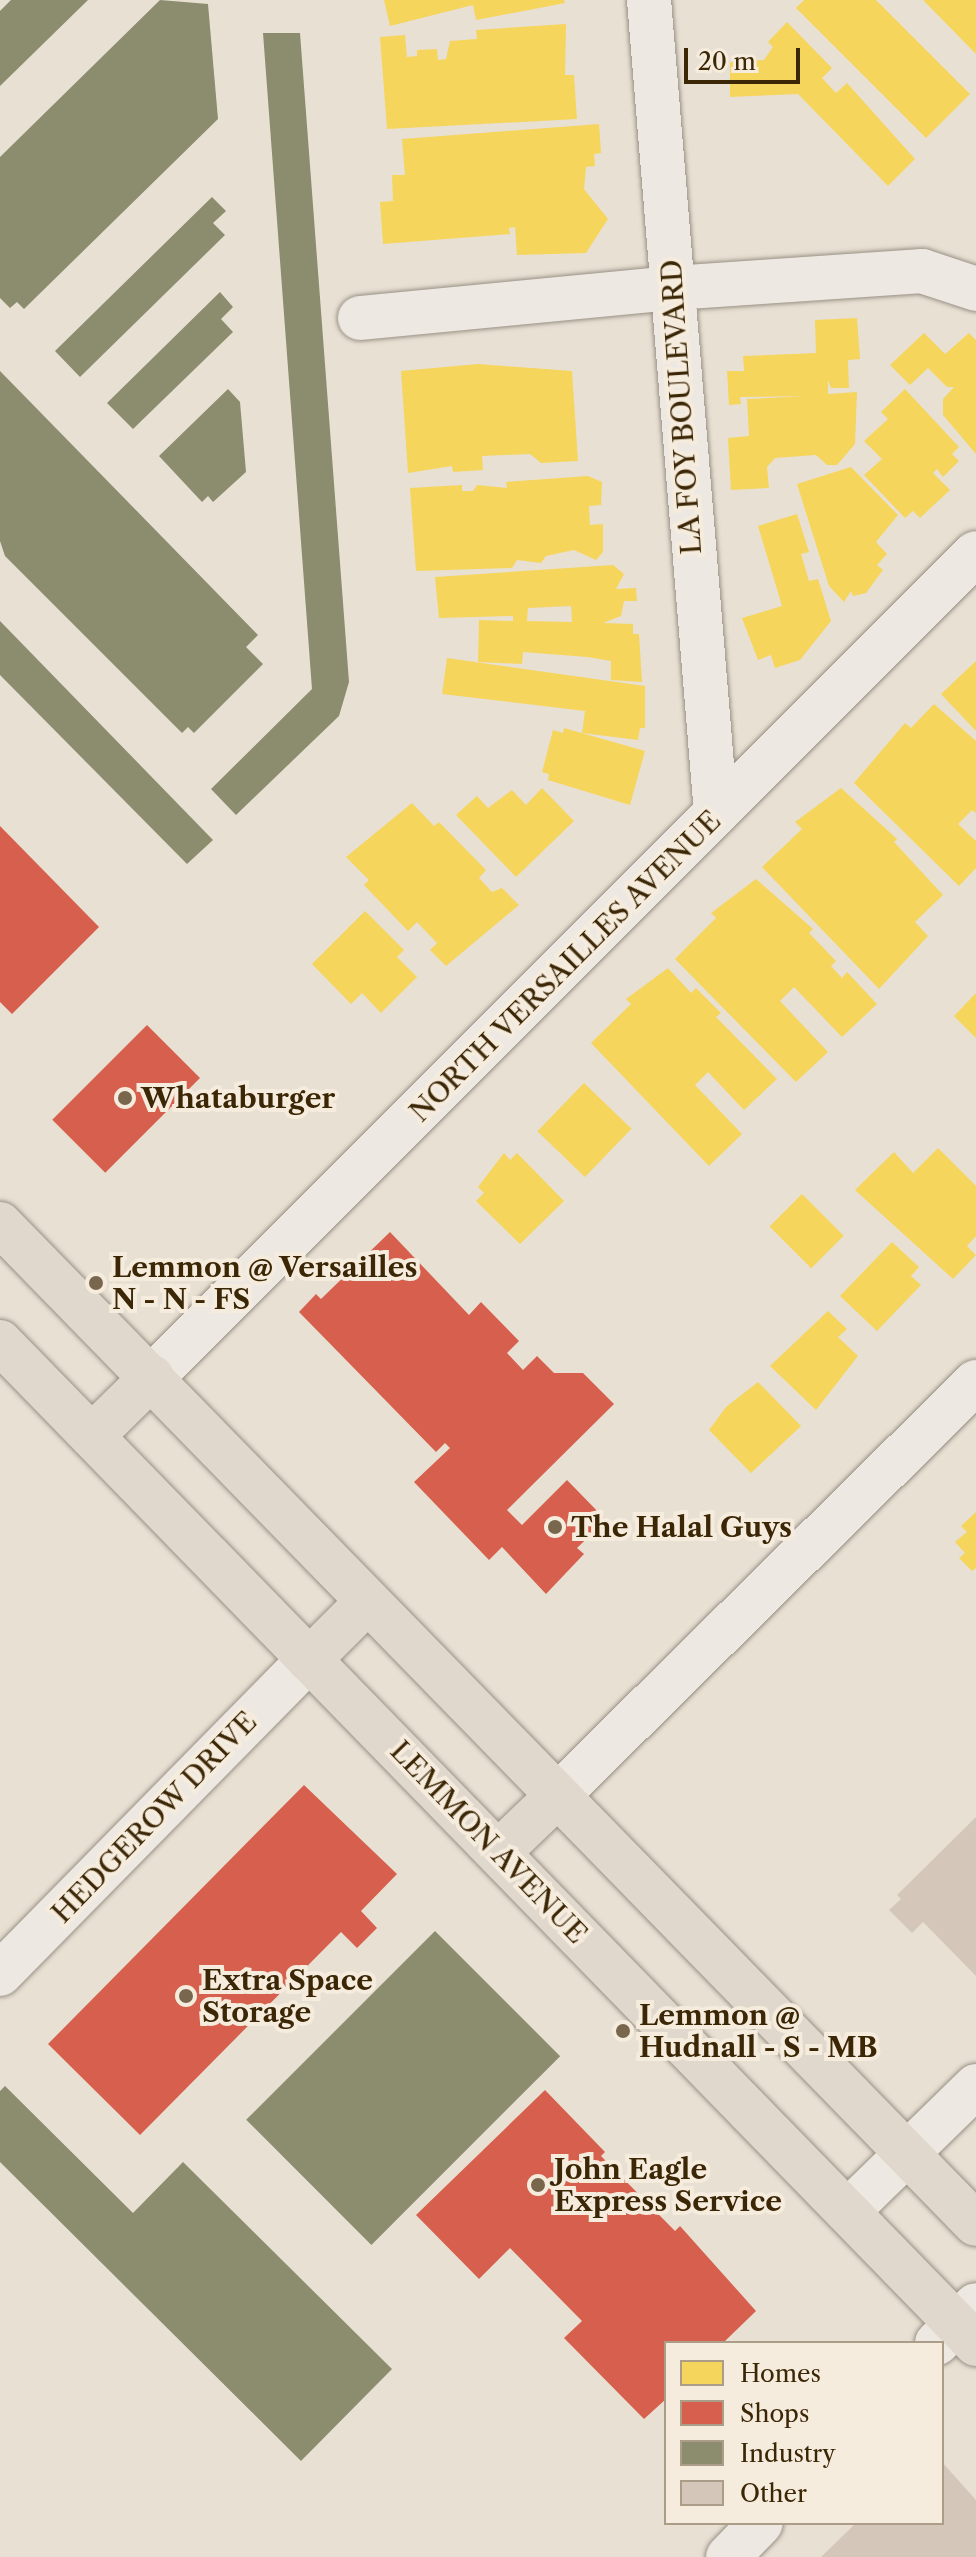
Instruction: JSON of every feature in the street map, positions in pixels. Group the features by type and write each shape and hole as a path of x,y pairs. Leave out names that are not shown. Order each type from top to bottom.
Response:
{"main road":[{"path":"0,1224 152,1377 555,1798 976,2224"},
{"name":"LEMMON AVENUE","path":"0,1342 961,2329"},
{"path":"92,1436 152,1377"},
{"path":"309,1660 366,1603"},
{"path":"499,1852 555,1798"}],"street":[{"name":"LA FOY BOULEVARD","path":"649,0 716,813"},
{"path":"360,318 673,288 922,271 976,289"},
{"name":"NORTH VERSAILLES AVENUE","path":"152,1377 976,553"},
{"path":"555,1798 976,1382"},
{"name":"HEDGEROW DRIVE","path":"0,1974 309,1660"},
{"path":"848,2211 976,2086"},
{"path":"728,2557 759,2525"}],"building: Homes":[{"path":"384,0 564,0 565,3 476,20 473,5 390,26"},
{"path":"804,0 876,0 970,94 926,138 796,8"},
{"path":"923,0 976,0 976,54"},
{"path":"787,22 832,68 822,78 836,93 847,83 915,159 888,186 798,94 730,97 730,62 764,60 773,47 768,42"},
{"path":"566,24 565,75 574,75 577,119 387,129 380,37 405,35 407,57 417,56 417,50 437,49 438,60 446,59 450,41 477,39 476,30"},
{"path":"599,124 601,153 594,154 595,166 586,167 584,189 608,219 586,253 517,255 515,227 509,228 510,234 383,244 380,202 393,201 392,175 405,175 402,139"},
{"path":"857,318 860,359 848,360 849,388 831,388 828,380 828,394 857,392 855,444 837,465 827,465 816,455 775,458 767,467 769,488 731,490 728,438 749,436 747,399 806,396 740,397 741,404 729,405 727,371 744,371 743,356 816,353 815,320"},
{"path":"924,333 945,354 969,333 976,340 976,454 943,415 943,399 954,387 947,387 928,368 910,385 890,365"},
{"path":"478,364 572,371 578,461 541,463 530,454 482,456 483,470 453,472 452,466 408,473 401,371"},
{"path":"905,389 959,447 952,454 959,461 943,477 937,469 933,473 950,490 920,518 913,511 905,518 864,475 882,459 864,441 888,419 881,412"},
{"path":"851,467 898,515 876,542 887,554 877,565 883,570 866,593 853,596 851,591 844,602 829,586 797,484"},
{"path":"588,476 602,482 601,505 589,506 590,525 603,524 603,552 596,560 574,550 546,556 541,563 517,560 512,568 416,571 410,488 462,485 462,491 473,491 477,485 507,488 506,482"},
{"path":"797,514 809,552 801,554 809,581 818,579 831,621 800,660 775,668 771,655 758,660 742,618 782,606 758,526"},
{"path":"613,565 624,574 616,589 636,588 637,601 624,601 621,616 603,623 633,624 633,634 639,634 642,682 611,680 611,661 587,657 523,652 522,664 478,662 479,620 513,621 513,616 439,618 435,577","holes":["571,606 572,622 527,621 528,608"]},
{"path":"447,658 645,686 645,728 640,728 638,740 582,733 585,711 442,694"},
{"path":"976,661 976,731 941,694"},
{"path":"934,704 976,741 976,813 972,810 958,824 976,841 976,868 959,886 854,783 905,723 911,728"},
{"path":"564,728 645,751 630,805 548,780 549,774 542,772 553,730 563,733"},
{"path":"542,788 574,821 516,877 456,815 477,796 488,808 512,790 526,805"},
{"path":"841,788 897,839 894,842 943,895 915,922 928,936 879,989 762,867 802,829 795,822"},
{"path":"412,803 434,826 439,822 486,870 479,878 492,892 502,888 519,905 446,966 430,950 437,943 417,922 408,931 364,885 369,880 346,857"},
{"path":"756,879 813,929 809,933 836,961 831,966 842,978 847,972 877,1004 842,1037 794,987 780,1001 828,1052 796,1082 675,959 716,918 711,913"},
{"path":"365,911 404,950 397,957 417,977 381,1013 362,993 351,1004 312,964"},
{"path":"668,968 691,993 696,988 721,1013 716,1017 777,1079 744,1110 708,1072 695,1085 742,1134 709,1166 591,1043 631,1004 626,999"},
{"path":"976,993 976,1038 954,1016"},
{"path":"584,1083 631,1129 585,1177 537,1131"},
{"path":"938,1148 976,1186 976,1236 967,1246 976,1255 953,1279 855,1190 894,1152 913,1173"},
{"path":"504,1153 510,1160 517,1153 564,1201 520,1244 476,1201 484,1193 478,1187"},
{"path":"802,1194 844,1236 811,1268 769,1227"},
{"path":"892,1242 919,1267 911,1276 921,1285 877,1331 840,1296"},
{"path":"828,1311 847,1329 838,1337 858,1356 816,1410 770,1366"},
{"path":"758,1382 801,1426 751,1473 709,1430 726,1407"},
{"path":"976,1512 976,1568 972,1571 959,1558 965,1553 955,1542 967,1532 961,1526"}],"building: Shops":[{"path":"0,826 99,927 12,1014 0,1002"},
{"name":"Whataburger","path":"147,1025 200,1078 105,1173 52,1120"},
{"path":"390,1232 469,1315 481,1302 519,1341 507,1353 523,1370 537,1356 554,1373 583,1373 614,1404 507,1510 522,1525 567,1480 606,1520 577,1548 584,1554 546,1594 502,1547 489,1560 414,1482 450,1448 445,1443 436,1452 299,1312 316,1294 321,1299"},
{"name":"Extra Space Storage","path":"304,1785 397,1874 361,1911 377,1928 357,1948 341,1932 140,2135 48,2044"},
{"name":"John Eagle Express Service","path":"545,2090 605,2152 601,2156 675,2231 680,2226 756,2311 725,2341 664,2341 664,2401 644,2419 564,2338 582,2321 510,2248 479,2279 416,2215"}],"building: Industry":[{"path":"11,0 88,0 0,86 0,11"},
{"path":"160,0 208,4 218,119 24,309 17,302 10,308 0,298 0,157"},
{"path":"263,33 300,33 349,682 339,716 236,815 211,789 312,689"},
{"path":"212,197 226,211 213,223 225,235 80,377 55,351"},
{"path":"220,292 233,307 221,319 233,332 133,429 107,403"},
{"path":"0,371 258,635 246,647 263,664 194,733 188,727 182,733 5,556 0,541"},
{"path":"228,389 240,402 246,472 213,502 208,496 202,502 159,456"},
{"path":"0,621 213,840 187,864 0,675"},
{"path":"435,1931 560,2056 371,2245 246,2120"},
{"path":"5,2086 133,2213 183,2162 392,2369 301,2461 0,2162 0,2091"}],"building: Other":[{"path":"976,1817 976,1976 923,1922 912,1933 889,1910 901,1899 897,1895"},
{"path":"944,2464 976,2500 976,2557 821,2557 854,2525 944,2525"}],"place":[{"name":"Whataburger","path":"125,1098"},
{"name":"Lemmon @ Versailles N - N - FS","path":"96,1283"},
{"name":"The Halal Guys","path":"555,1527"},
{"name":"Extra Space Storage","path":"186,1996"},
{"name":"Lemmon @ Hudnall - S - MB","path":"623,2031"},
{"name":"John Eagle Express Service","path":"538,2185"}]}
